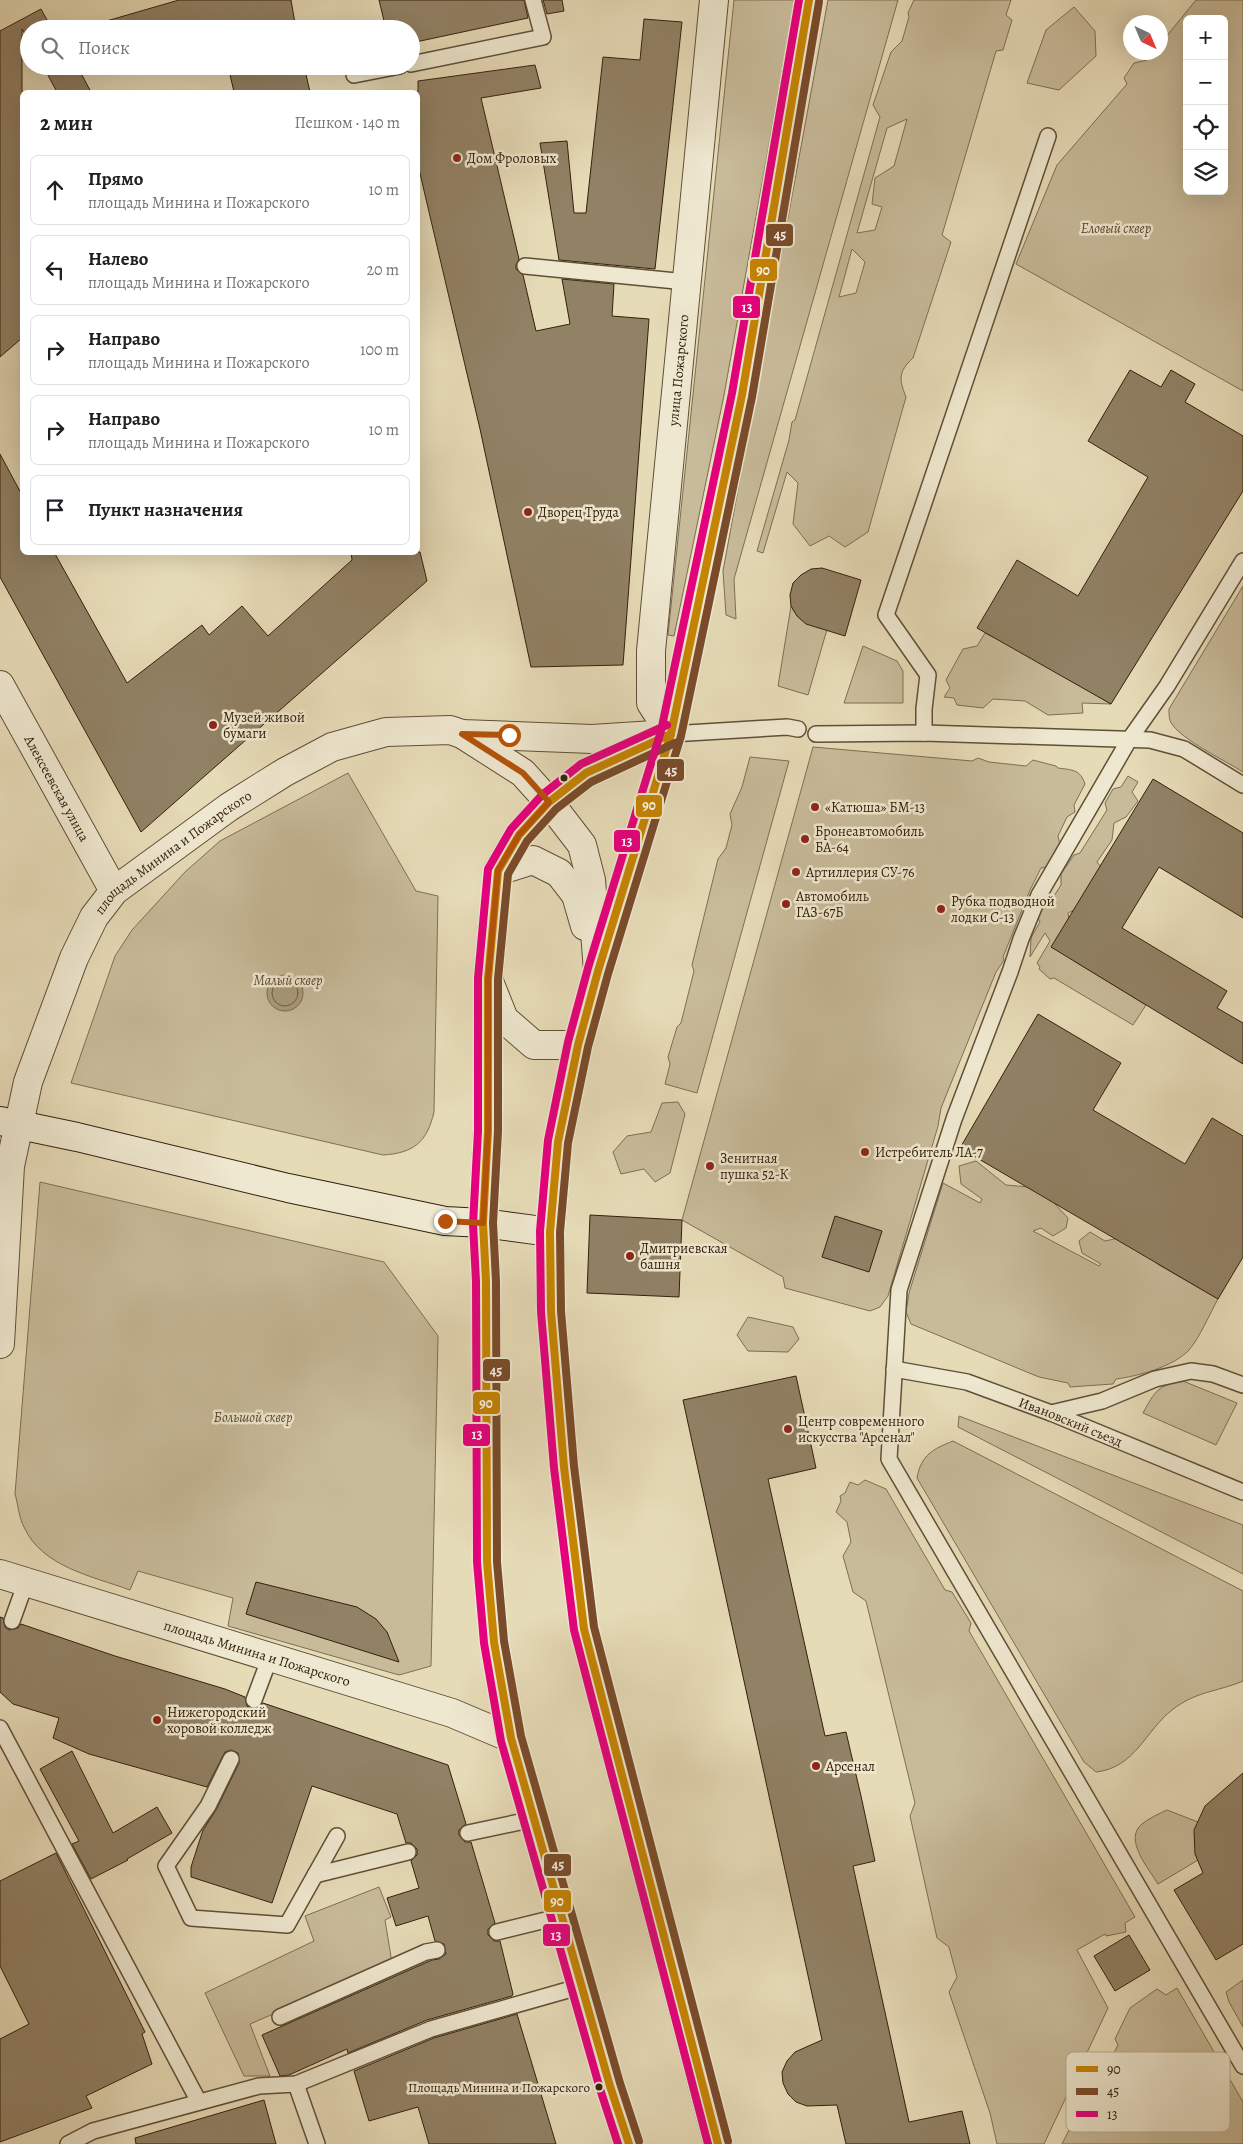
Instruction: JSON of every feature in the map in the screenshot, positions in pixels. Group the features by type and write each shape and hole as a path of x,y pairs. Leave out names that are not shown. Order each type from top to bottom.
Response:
{"street":[{"name":"улица Пожарского","path":"671,734 650,703 651,651 714,0"},
{"path":"629,2144 610,2086 511,1738 494,1642 487,1562 486,1290 483,1223 488,1131 488,979 498,870 519,835 549,802 586,773 671,734 742,395 809,0"},
{"name":"Алексеевская улица","path":"0,685 114,892"},
{"name":"площадь Минина и Пожарского","path":"0,1344 10,1166 10,1123 28,1082 74,958 94,918 114,892 229,807 285,772 332,747 386,732 450,730 462,734 523,773 549,802 582,845 591,880 598,971"},
{"name":"площадь Минина и Пожарского","path":"462,734 592,739 671,734 598,971 578,1045 558,1142 550,1232 551,1311 563,1458 584,1629 718,2144"},
{"path":"498,870 533,860 559,873 576,895 598,971"},
{"path":"488,979 504,1018 534,1045 578,1045"},
{"path":"10,1123 445,1221 483,1223 550,1232"},
{"name":"площадь Минина и Пожарского","path":"0,1574 452,1713 511,1738"}],"lane":[{"path":"420,62 543,37 533,0"},
{"path":"924,733 924,709 928,675 886,615 1048,136"},
{"path":"525,266 686,282"},
{"path":"1243,561 1167,686 1129,740 1039,895 1021,939 954,1119 899,1290 889,1459 1243,2066"},
{"path":"671,734 787,727 798,729"},
{"path":"816,734 924,733 1150,740 1184,749 1243,784"},
{"name":"Ивановский съезд","path":"894,1370 967,1382 1051,1413 1243,1492"},
{"path":"1051,1413 1102,1402 1155,1378 1191,1371 1213,1374 1243,1385"},
{"path":"12,1621 26,1582"},
{"path":"254,1700 270,1657"},
{"path":"0,1728 200,2102"},
{"path":"231,1759 208,1806 166,1866 191,1918 286,1924 337,1836"},
{"path":"468,1833 534,1819"},
{"path":"315,1875 408,1852"},
{"path":"497,1932 562,1916"},
{"path":"280,2017 426,1952 437,1950"},
{"path":"68,2144 93,2132 258,2086 296,2084 431,2028 582,1986"},
{"path":"296,2084 317,2144"}],"green space":[{"path":"734,0 795,0 724,395 674,636 668,635"},
{"path":"828,0 898,0 734,579 736,619 726,615 723,571"},
{"path":"914,0 1011,0 1006,15 1012,20 1003,50 996,51 942,235 951,242 913,358 902,372 901,380 906,397 868,532 845,547 829,536 810,546 793,524 798,483 787,472 763,553 757,551 789,440 792,422 795,420 880,117 873,105 891,52 902,41 909,17 908,13","holes":["907,119 894,166 875,178 872,204 882,207 875,230 857,233 887,128","852,249 865,262 856,293 839,297"]},
{"name":"Еловый сквер","path":"1196,0 1243,0 1243,391 1016,264 1057,165 1127,84 1124,78 1134,63 1147,60 1168,60 1168,34 1183,16 1183,195 1228,195 1228,15 1184,15"},
{"path":"1074,7 1095,31 1096,56 1059,90 1027,83 1046,30"},
{"path":"1243,586 1243,772 1185,737 1170,721 1169,709"},
{"path":"791,606 802,620 815,625 828,626 808,695 778,686"},
{"path":"985,633 999,640 1006,639 1111,704 1082,703 1083,713 1048,715 1025,701 993,699 983,708 957,705 954,698 944,697 950,688 946,680 963,649 977,646"},
{"path":"863,646 897,661 903,671 903,703 844,703"},
{"path":"813,747 972,761 978,758 989,762 1026,766 1033,760 1075,771 1081,775 1085,784 1074,805 1075,812 1067,817 1058,836 1060,845 1048,867 1041,868 1030,890 1003,957 1004,960 996,972 941,1108 938,1126 888,1296 880,1307 870,1311 785,1288 783,1277 682,1220"},
{"path":"750,757 789,761 697,1093 665,1084 670,1064 668,1057 677,1027 681,1023 694,971 692,965 718,859 726,848 732,825 730,814 742,787"},
{"name":"Малый сквер","path":"348,773 416,891 438,896 434,1112 427,1131 418,1144 403,1152 383,1155 71,1083 115,956 132,930 185,872 220,841"},
{"path":"1128,776 1138,782 1132,792 1138,801 1126,817 1114,823 1112,840 1097,862 1109,877 1089,903 1068,913 1074,961 1146,1005 1133,1025 1054,978 1050,979 1039,969 1040,967 1037,963 1050,941 1045,933 1030,957 1031,938 1040,922 1036,914 1042,900 1054,896 1061,885 1061,874 1074,855 1080,853 1107,810 1105,803 1113,789 1121,787"},
{"path":"678,1102 685,1114 670,1173 655,1182 644,1169 621,1174 613,1152 627,1136 651,1132 662,1103"},
{"path":"976,1161 1006,1185 1040,1188 1068,1218 1066,1228 1053,1236 1041,1228 1033,1231 1099,1266 1101,1264 1082,1253 1079,1241 1090,1232 1105,1241 1123,1237 1159,1265 1218,1299 1189,1350 1165,1366 1134,1376 1116,1379 1113,1384 1070,1387 1068,1383 1039,1377 911,1324 906,1312 909,1293 943,1183 980,1203 982,1199 961,1184 959,1166"},
{"name":"Большой сквер","path":"40,1182 384,1262 438,1336 431,1666 399,1675 228,1626 233,1598 138,1571 130,1590 55,1561 32,1541 22,1523 15,1494"},
{"path":"748,1317 793,1327 799,1339 788,1352 748,1351 737,1335"},
{"path":"1183,1381 1237,1403 1216,1445 1143,1413 1158,1390"},
{"path":"959,1416 1243,1525 1243,1574 958,1427"},
{"path":"953,1441 1243,1591 1243,1681 1198,1695 1181,1704 1163,1718 1130,1756 1109,1769 1096,1772 1084,1762 917,1478 925,1458 934,1450"},
{"path":"865,1480 886,1489 945,1590 952,1592 971,1623 969,1631 1135,1917 1125,1923 1126,1932 1106,1936 1105,1934 1077,1950 1108,2008 1087,2052 1066,2052 1066,2097 1044,2144 997,2144 990,2113 949,1992 957,1977 949,1947 937,1938 910,1816 915,1803 866,1601 853,1592 843,1556 851,1542 847,1522 836,1512 841,1501 840,1496 845,1493 850,1482 858,1485"},
{"path":"1167,1810 1198,1822 1198,1860 1158,1884 1136,1846 1135,1838 1137,1830 1142,1824"},
{"path":"379,1887 391,1917 385,1920 392,1963 250,2024 270,2076 244,2076 205,1993 314,1941 305,1916"},
{"path":"1243,1980 1243,2027 1229,2002 1226,1992"},
{"path":"1177,1988 1214,2052 1114,2052 1118,2045 1115,2039 1130,2008 1157,1989 1166,1995"},
{"path":"1230,2080 1243,2102 1243,2144 1062,2144 1068,2132 1230,2132"}],"water":[{"path":"285,975 292,976 298,980 302,986 302,1000 298,1006 292,1010 285,1011 278,1010 272,1006 268,1000 267,993 268,986 272,980 278,976"}],"building":[{"path":"179,0 291,0 294,20 110,20"},
{"path":"379,0 524,0 528,18 420,41 420,20 384,20"},
{"path":"543,0 562,0 564,11 547,14"},
{"path":"41,9 47,20 20,20"},
{"path":"644,19 682,22 655,269 559,260 540,143 567,141 574,213 586,213 603,57 640,60"},
{"path":"20,20 20,75 22,75 22,90 20,90 20,340 0,357 0,31"},
{"path":"535,65 541,88 481,98 519,259 516,269 523,275 536,331 570,324 562,279 614,284 612,316 649,319 623,665 531,667 480,429 420,174 420,90 418,90 418,81"},
{"path":"48,75 82,75 90,90 56,90"},
{"path":"230,75 306,75 310,90 234,90"},
{"path":"1130,370 1161,387 1171,370 1195,384 1185,402 1243,436 1243,491 1111,704 977,628 1017,560 1078,596 1148,477 1088,441"},
{"path":"0,454 20,491 20,555 56,555 127,683 202,625 209,635 242,606 268,636 352,560 351,555 420,555 420,552 427,581 141,832 0,577"},
{"path":"822,568 861,580 845,636 806,624 797,616 791,606 790,595 793,583 811,569"},
{"path":"1153,779 1243,833 1243,918 1159,867 1122,928 1227,991 1217,1008 1243,1023 1243,1064 1051,947"},
{"path":"1038,1014 1121,1063 1093,1110 1185,1164 1212,1118 1243,1136 1243,1257 1218,1299 960,1148"},
{"path":"590,1215 682,1220 679,1297 587,1293"},
{"path":"835,1216 882,1231 869,1272 822,1257"},
{"name":"Арсенал","path":"796,1376 816,1468 768,1479 825,1736 846,1732 861,1796 875,1861 853,1866 909,2122 962,2111 970,2144 846,2144 837,2105 807,2106 796,2102 788,2094 783,2083 782,2072 787,2061 795,2052 822,2040 683,1400"},
{"path":"256,1582 357,1607 376,1619 387,1632 399,1662 246,1614"},
{"path":"0,1617 3,1618 5,1627 9,1630 18,1628 21,1624 115,1656 225,1689 245,1697 247,1706 251,1709 260,1707 263,1703 448,1765 466,1824 459,1830 459,1835 465,1842 471,1842 495,1923 488,1929 488,1935 494,1941 500,1941 512,1996 427,2020 348,2053 347,2049 289,2075 280,2076 262,2035 432,1960 439,1959 446,1954 444,1944 435,1941 428,1916 396,1926 387,1898 419,1888 411,1861 417,1855 417,1849 411,1843 406,1843 397,1814 312,1786 272,1903 191,1877 191,1867 203,1830 216,1810 239,1763 238,1753 231,1750 225,1752 207,1787 89,1754 53,1738 59,1718 13,1704 0,1692"},
{"path":"72,1751 113,1833 157,1807 172,1833 128,1860 91,1879 72,1844 79,1841 40,1769"},
{"path":"1243,1773 1243,1944 1216,1960 1174,1890 1203,1873 1195,1854 1194,1830 1205,1806"},
{"path":"56,1853 145,2032 142,2034 152,2064 86,2096 92,2108 0,2142 0,2039 29,2024 0,1966 0,1881"},
{"path":"1129,1935 1150,1970 1115,1991 1094,1956"},
{"path":"517,2014 556,2144 429,2144 418,2107 369,2121 354,2071 434,2038"},
{"path":"264,2100 276,2144 136,2144 135,2138"}],"transit line":[{"name":"13","path":"708,2144 574,1630 554,1468 541,1312 540,1231 548,1140 568,1042 588,968 661,731 732,393 799,0"},
{"name":"90","path":"718,2144 584,1629 564,1467 551,1311 550,1232 558,1142 578,1045 598,971 671,734 742,395 809,0"},
{"name":"45","path":"728,2141 594,1627 574,1466 561,1311 560,1232 568,1143 588,1047 608,974 681,736 752,397 819,2"},
{"name":"13","path":"618,2144 600,2089 501,1741 484,1643 477,1562 476,1281 473,1224 478,1131 478,978 488,869 511,829 542,795 581,764 667,725"},
{"name":"90","path":"629,2144 610,2086 511,1738 494,1642 487,1562 486,1281 483,1223 488,1131 488,979 498,871 519,835 549,802 586,773 671,734"},
{"name":"45","path":"639,2141 620,2083 521,1736 504,1641 497,1562 496,1281 493,1223 498,1131 498,979 508,874 527,841 556,809 591,782 675,743"}],"place":[{"name":"Дом Фроловых","path":"457,158"},
{"name":"Дворец Труда","path":"528,512"},
{"name":"Музей живой бумаги","path":"213,725"},
{"name":"«Катюша» БМ-13","path":"815,807"},
{"name":"Бронеавтомобиль БА-64","path":"805,839"},
{"name":"Артиллерия СУ-76","path":"796,872"},
{"name":"Автомобиль ГАЗ-67Б","path":"786,904"},
{"name":"Рубка подводной лодки С-13","path":"941,909"},
{"name":"Истребитель ЛА-7","path":"865,1152"},
{"name":"Зенитная пушка 52-К","path":"710,1166"},
{"name":"Дмитриевская башня","path":"630,1256"},
{"name":"Центр современного искусства \"Арсенал\"","path":"788,1429"},
{"name":"Нижегородский хоровой колледж","path":"157,1720"},
{"name":"Арсенал","path":"816,1766"},
{"name":"Площадь Минина и Пожарского","path":"599,2087"}],"route":[{"path":"445,1221 483,1223 488,1131 488,979 498,870 519,835 549,802 523,773 462,734 509,735"}]}
